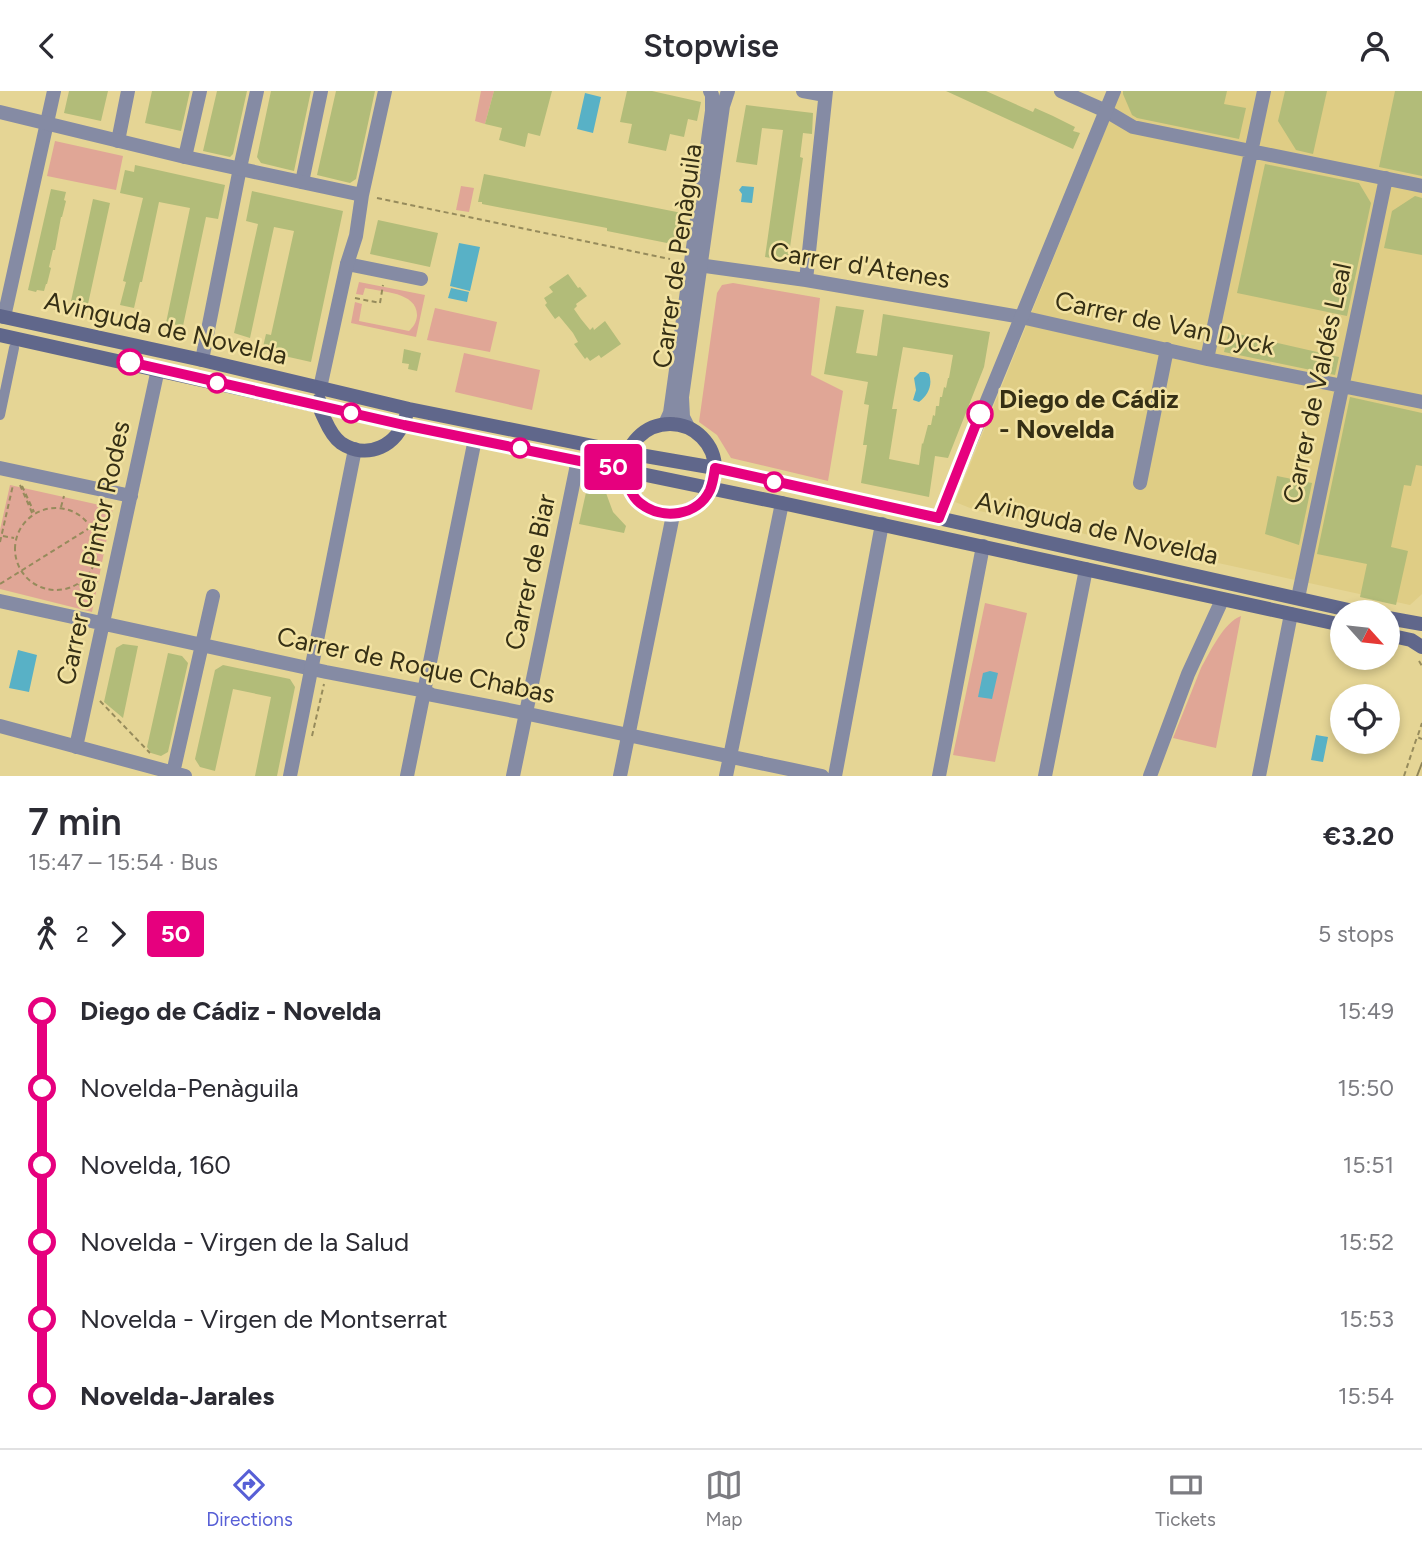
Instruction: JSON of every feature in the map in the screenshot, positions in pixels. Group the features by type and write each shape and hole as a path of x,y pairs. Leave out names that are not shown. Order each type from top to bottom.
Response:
{"main road":[{"name":"Avinguda de Novelda","path":"2,316 409,409 715,468 1330,606"},
{"name":"Avinguda de Novelda","path":"0,335 404,425 882,524 1330,622"},
{"path":"320,388 318,406 332,434 341,443 355,449 371,450 383,447 398,435 409,409"},
{"path":"666,424 688,427 702,437 713,456 715,468 711,488 705,498 685,512 673,515 653,512 638,502 628,488 624,470 628,453 636,439 649,429 666,424"},
{"path":"1400,620 1422,624"},
{"path":"1400,638 1422,647"}],"street":[{"path":"2,316 54,91"},
{"path":"118,141 128,91"},
{"path":"185,156 200,91"},
{"path":"202,360 257,91"},
{"path":"302,182 321,91"},
{"path":"320,388 347,264 369,197 385,91"},
{"name":"Carrer de Penàguila","path":"688,427 683,417 682,397 712,111 710,91"},
{"name":"Carrer de Penàguila","path":"666,424 723,106 728,91"},
{"path":"803,91 825,93 806,280"},
{"path":"1061,91 1106,111 1133,127 1422,186"},
{"path":"939,518 1114,91"},
{"path":"1207,359 1264,91"},
{"path":"0,112 369,197"},
{"name":"Carrer de Valdés Leal","path":"1298,598 1385,178"},
{"path":"347,264 421,279"},
{"name":"Carrer d'Atenes","path":"695,265 806,280 1021,317"},
{"name":"Carrer de Van Dyck","path":"1021,317 1207,359 1422,402"},
{"path":"0,415 14,348"},
{"path":"1140,483 1167,349"},
{"name":"Carrer del Pintor Rodes","path":"76,747 158,369"},
{"path":"407,776 475,439"},
{"path":"290,776 355,449"},
{"name":"Carrer de Biar","path":"513,776 578,460"},
{"path":"0,468 131,496"},
{"path":"726,776 782,503"},
{"path":"620,776 673,515"},
{"path":"835,776 882,524"},
{"path":"939,776 983,546"},
{"path":"1045,776 1086,569"},
{"path":"0,726 179,774 201,645 213,596"},
{"path":"1150,776 1188,674 1222,600"},
{"name":"Carrer de Roque Chabas","path":"0,601 822,776"},
{"path":"1259,776 1292,614"}],"path":[{"path":"369,197 670,260"},
{"path":"354,298 380,303 384,284"},
{"path":"0,542 14,482"},
{"path":"20,484 34,515"},
{"path":"61,509 65,495"},
{"path":"47,509 61,509 73,512 90,527 96,542 96,555 92,568 84,579 73,587 45,589 32,583 21,571 16,560 16,539 24,523 34,515 47,509"},
{"path":"0,584 117,510"},
{"path":"2,535 16,539"},
{"path":"78,583 96,608"},
{"path":"312,740 326,672"},
{"path":"97,698 152,756"},
{"path":"1404,776 1422,723"},
{"path":"1417,737 1422,739"}],"shaded area":[{"path":"481,91 494,91 485,124 475,121"},
{"path":"1121,91 1422,91 1422,594 1410,605 1400,603 1400,600 1387,600 975,510 955,502"},
{"path":"55,141 123,156 116,190 47,176"},
{"path":"461,186 474,188 469,212 456,210"},
{"path":"359,282 425,295 416,337 351,323 355,302 362,304 359,321 409,331 417,318 412,302 398,295 365,288 363,295 356,294"},
{"path":"733,283 820,298 811,375 843,391 828,481 731,458 717,435 699,422 717,293 722,285"},
{"path":"435,308 497,322 490,352 427,340"},
{"path":"464,353 540,370 532,410 455,392"},
{"path":"10,485 113,508 92,612 0,589 0,530"},
{"path":"985,603 1027,613 995,762 953,755"},
{"path":"1241,616 1216,748 1173,738 1201,668 1223,631"}],"water":[{"path":"585,93 601,97 593,133 577,129"},
{"path":"742,186 754,187 752,203 741,202 742,194 739,190"},
{"path":"459,243 480,247 470,291 450,286"},
{"path":"451,288 469,292 467,302 448,298"},
{"path":"920,372 929,374 930,386 919,402 913,400 916,390 914,378"},
{"path":"18,650 37,655 29,692 9,688"},
{"path":"983,673 998,673 992,699 978,697"},
{"path":"1316,735 1328,737 1323,762 1311,760"}],"building":[{"path":"69,91 108,91 101,121 64,113"},
{"path":"152,91 190,91 181,131 145,123"},
{"path":"217,91 247,91 233,154 230,157 203,151"},
{"path":"271,91 311,91 294,171 261,163 257,157"},
{"path":"336,91 375,91 356,179 350,183 317,175"},
{"path":"494,91 552,91 540,136 528,133 525,147 499,140 502,128 485,124"},
{"path":"627,91 652,91 701,102 697,121 688,119 684,137 670,134 666,151 628,143 632,124 620,122"},
{"path":"946,91 986,91 1033,112 1035,108 1053,116 1075,127 1073,131 1080,133 1073,149"},
{"path":"1123,91 1227,91 1224,104 1246,108 1239,139 1137,118 1132,115"},
{"path":"1285,91 1327,91 1313,154 1296,150 1278,121"},
{"path":"1395,91 1422,91 1422,176 1379,167"},
{"path":"746,105 813,113 812,134 803,133 800,157 803,158 788,261 765,257 783,130 762,128 757,165 736,162"},
{"path":"1265,164 1359,183 1371,203 1347,316 1237,293"},
{"path":"135,165 225,185 218,219 206,217 183,326 166,323 190,208 159,202 134,308 120,305 126,282 123,281 143,198 120,193 125,170 134,172"},
{"path":"484,174 682,213 676,241 673,240 672,244 607,231 607,228 482,204 478,202"},
{"path":"51,189 66,192 66,201 47,284 44,291 36,292 28,290"},
{"path":"252,191 343,211 311,362 262,351 266,334 271,335 294,231 274,227 250,338 234,333 258,224 246,221"},
{"path":"1415,196 1422,198 1422,255 1384,248 1392,211"},
{"path":"93,199 110,203 86,304 71,301"},
{"path":"378,220 438,233 430,267 370,254"},
{"path":"568,274 587,296 576,304 574,309 581,319 590,330 605,321 621,344 601,358 599,355 590,361 587,357 585,359 574,344 578,342 573,333 559,316 555,319 545,305 547,303 544,298 553,292 549,287"},
{"path":"836,306 864,310 856,353 877,356 883,314 990,332 984,367 948,458 935,456 929,497 861,483 867,445 863,445 869,405 864,404 868,382 824,374","holes":["903,347 953,355 946,388 944,387 939,406 936,406 935,416 933,415 931,425 928,425 922,443 919,465 889,459 897,409 892,409"]},
{"path":"1229,332 1339,357 1335,375 1224,352"},
{"path":"404,349 421,353 417,371 408,369 409,364 402,363"},
{"path":"1350,397 1422,413 1422,466 1416,465 1411,486 1404,485 1391,547 1408,551 1397,600 1360,597 1367,564 1317,554"},
{"path":"1277,476 1312,483 1299,545 1265,534"},
{"path":"587,488 606,493 613,512 626,526 624,533 579,524"},
{"path":"123,644 138,646 123,718 104,702 116,648"},
{"path":"168,653 182,656 188,663 168,752 161,756 151,753 147,747"},
{"path":"223,665 290,679 295,687 277,776 255,776 271,697 233,689 215,771 200,767 195,759 215,670"}],"tram line":[{"path":"1417,776 1422,763"}],"bus line":[{"name":"50","path":"130,362 404,425 624,470 628,488 638,502 653,512 673,515 685,512 705,498 711,488 715,468 939,518 980,414"}],"place":[{"name":"Diego de Cádiz - Novelda","path":"980,414"}]}
